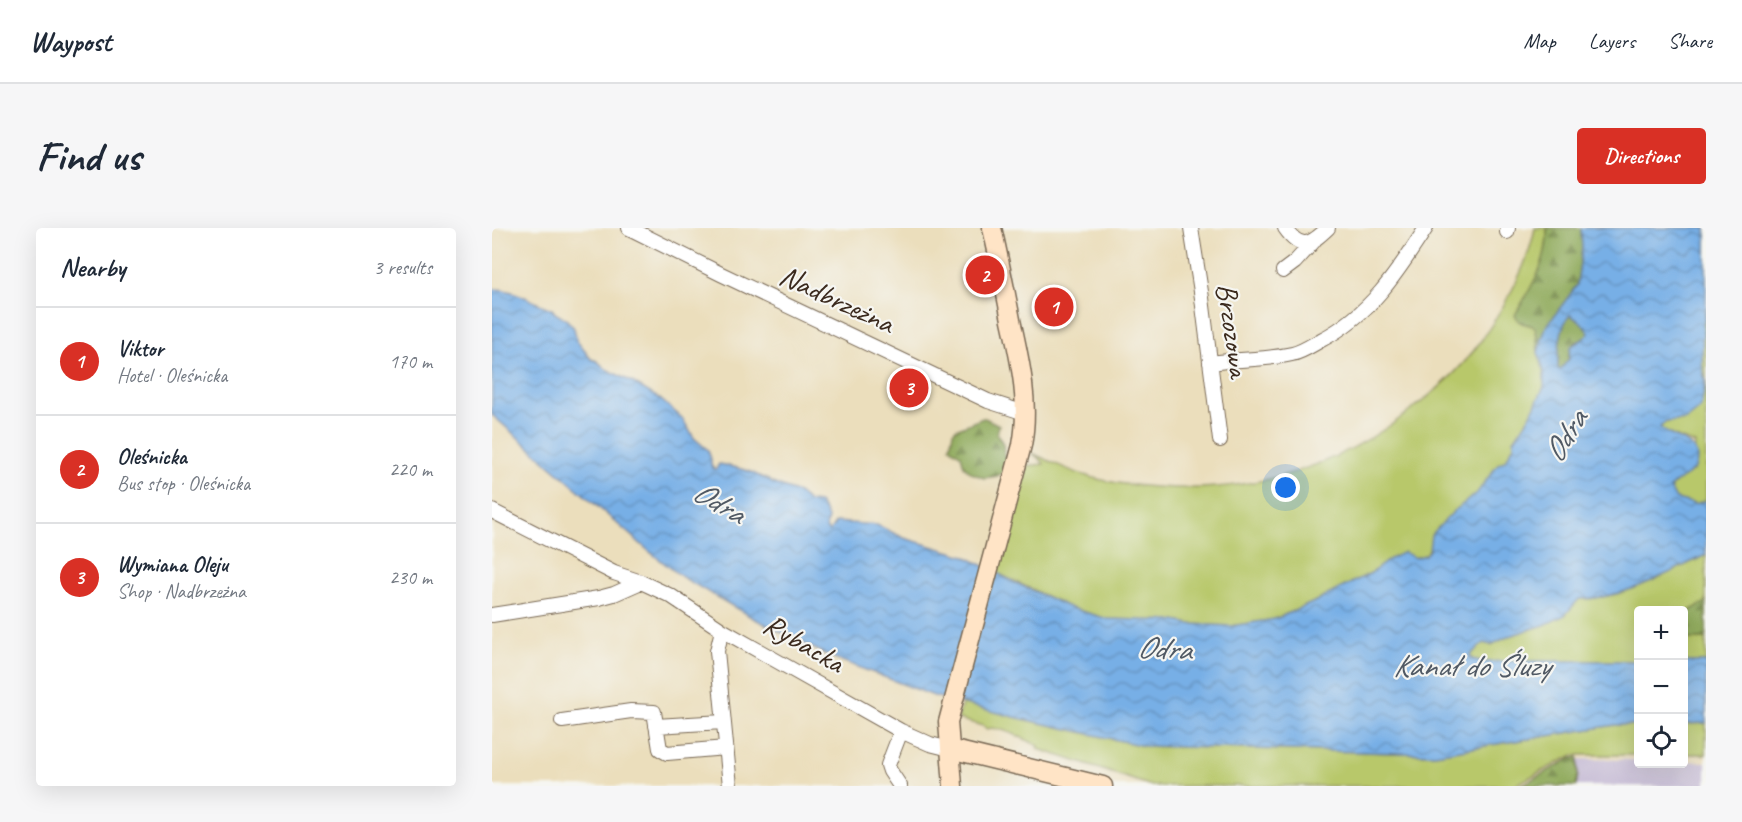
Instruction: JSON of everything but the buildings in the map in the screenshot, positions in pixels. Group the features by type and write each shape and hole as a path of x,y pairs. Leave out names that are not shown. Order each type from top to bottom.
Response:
{"main road":[{"path":"953,786 948,722 1017,463 1023,438 1025,413 1017,349 992,228"},
{"name":"Rybacka","path":"950,749 1067,782 1103,786"}],"street":[{"name":"Nadbrzeżna","path":"629,228 988,401 1025,413"},
{"name":"Brzozowa","path":"1191,228 1220,440"},
{"path":"1285,228 1297,242 1306,244 1314,241"},
{"path":"1283,271 1328,228"},
{"path":"1210,363 1297,353 1340,330 1375,298 1406,259 1426,228"},
{"name":"Rybacka","path":"492,511 614,573 670,596 722,630 901,730 930,744 950,749"},
{"path":"492,615 599,598 640,582"},
{"path":"722,630 717,651 730,786"},
{"path":"562,721 631,711 654,712 660,749 667,753 726,748"},
{"path":"656,726 723,722"},
{"path":"900,786 888,765 901,730"}],"shaded area":[{"path":"1575,759 1634,760 1634,768 1688,768 1688,761 1706,762 1706,786 1533,786"}],"green space":[{"path":"1535,228 1547,228 1545,252 1538,276 1518,321 1536,328 1538,352 1544,371 1544,387 1530,416 1514,440 1514,445 1506,460 1498,464 1478,493 1455,510 1425,555 1390,559 1371,573 1275,619 1231,626 1175,621 1108,619 1071,608 997,573 1026,466 1044,464 1030,452 1070,470 1111,482 1156,487 1225,486 1290,473 1352,448 1381,431 1434,392 1473,352 1498,315 1518,279"},
{"path":"1547,228 1581,228 1582,248 1577,285 1546,327 1538,352 1536,328 1520,322 1515,315 1542,263"},
{"path":"1706,305 1706,500 1696,504 1675,499 1669,488 1693,471 1695,444 1664,432 1660,427 1666,422 1686,420 1705,384 1702,363"},
{"path":"1570,315 1581,322 1589,333 1586,338 1576,342 1569,353 1566,364 1558,369 1562,333"},
{"path":"983,418 999,425 997,434 1003,444 1004,456 1007,458 1004,472 997,476 984,478 972,473 964,466 961,455 950,447 953,432 956,429"},
{"path":"1706,555 1706,603 1688,612 1688,606 1634,606 1634,661 1484,662 1472,659 1470,655 1484,643 1491,645 1565,615 1579,599 1612,595 1660,577"},
{"path":"1706,602 1706,639 1688,639 1688,612"},
{"path":"1688,639 1706,639 1706,662 1688,662"},
{"path":"962,703 1144,746 1435,754 1615,725 1634,725 1634,755 1573,755 1513,786 1152,786 1038,749 1039,746 1005,731 986,729 983,726 958,719"},
{"path":"1706,723 1706,754 1688,754 1688,724"},
{"path":"1578,757 1576,786 1520,786 1572,758"}],"water":[{"path":"1581,228 1706,228 1706,305 1702,363 1705,384 1701,408 1686,420 1666,422 1660,427 1692,446 1696,452 1695,468 1670,488 1676,499 1696,504 1706,500 1706,555 1629,590 1596,598 1579,599 1565,615 1491,645 1484,643 1470,655 1472,659 1484,662 1634,661 1634,725 1615,725 1435,754 1144,746 1018,718 934,696 829,656 753,618 682,577 492,415 492,289 500,289 552,309 567,320 574,328 577,341 591,359 660,399 682,418 694,438 708,450 714,469 719,464 745,470 798,493 809,502 819,503 828,518 826,528 829,532 836,522 877,525 904,538 965,556 1071,608 1108,619 1175,621 1231,626 1275,619 1371,573 1404,552 1415,558 1425,555 1429,550 1431,535 1455,510 1477,493 1498,464 1506,460 1514,445 1514,440 1530,416 1544,387 1544,371 1538,352 1546,327 1577,285 1582,248","holes":["1570,315 1581,322 1589,333 1570,347 1569,359 1561,369 1558,369 1560,340 1564,325"]},
{"path":"1688,662 1706,662 1706,723 1688,724"}],"place":[{"name":"Oleśnicka","path":"985,275"},
{"name":"Viktor","path":"1054,307"},
{"name":"Wymiana Oleju","path":"909,388"}],"water label":[{"name":"Odra","path":"1565,436"},
{"name":"Odra","path":"719,502"},
{"name":"Odra","path":"1164,648"},
{"name":"Kanał do Śluzy","path":"1471,665"}]}
